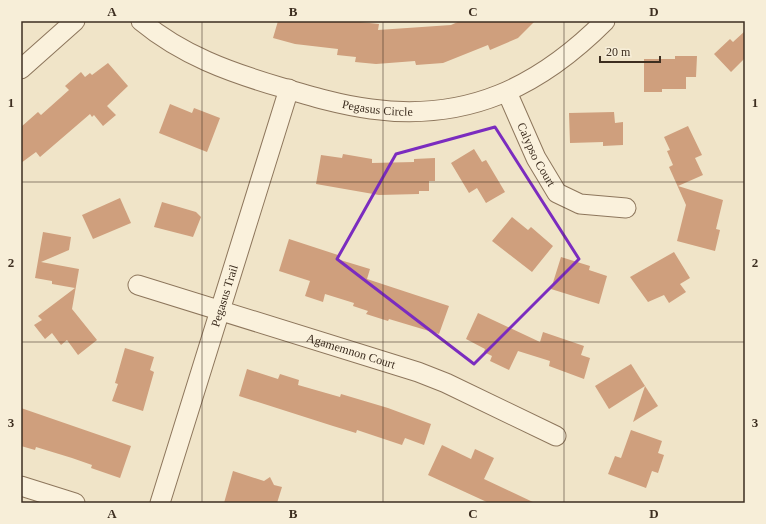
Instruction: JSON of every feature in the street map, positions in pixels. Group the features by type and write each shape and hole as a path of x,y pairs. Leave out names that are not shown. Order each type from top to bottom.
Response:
{"street":[{"path":"21,69 76,21"},
{"name":"Pegasus Circle","path":"141,21 156,34 178,48 230,72 339,104 405,112 464,106 507,92 559,63 581,46 605,21"},
{"name":"Pegasus Trail","path":"160,503 289,89"},
{"name":"Calypso Court","path":"507,92 536,158 557,193 580,204 626,208"},
{"name":"Agamemnon Court","path":"138,285 418,372 446,383 556,436"},
{"path":"21,486 75,503"}],"highlighted area":[{"path":"495,127 579,259 474,364 337,259 396,154"}],"building":[{"path":"278,21 350,21 379,24 378,30 451,25 460,21 535,21 518,38 490,50 488,45 443,63 416,65 415,61 376,64 355,62 356,57 337,55 338,49 295,44 273,38"},
{"path":"745,31 745,58 731,72 714,54 730,39 733,42"},
{"path":"675,56 697,56 696,77 686,77 686,89 662,89 662,92 644,92 644,59 675,59"},
{"path":"108,63 128,86 107,106 116,115 103,126 94,115 92,117 90,114 40,157 36,152 21,163 21,127 38,112 41,115 69,90 65,86 81,72 85,77 90,73 92,75"},
{"path":"170,104 192,113 194,108 220,118 207,152 159,133"},
{"path":"614,112 615,123 623,122 623,145 603,146 603,142 570,143 569,113"},
{"path":"688,126 702,155 695,158 703,175 678,186 723,200 716,229 720,230 715,251 677,241 686,205 669,167 673,165 667,151 670,150 664,137"},
{"path":"474,149 482,162 486,160 505,192 486,203 477,188 469,193 451,163"},
{"path":"343,154 372,159 372,163 414,162 414,159 435,158 435,181 429,181 429,191 419,191 419,194 379,195 316,184 321,155 342,158"},
{"path":"120,198 131,223 93,239 82,215"},
{"path":"162,202 196,212 201,217 193,237 154,227"},
{"path":"512,217 528,230 531,227 553,246 532,272 492,241"},
{"path":"43,232 71,237 69,250 41,262 79,269 72,309 97,340 78,355 67,340 61,345 52,333 45,339 34,325 42,320 38,316 75,288 52,284 52,281 35,278"},
{"path":"289,239 338,255 337,259 370,269 367,279 449,306 439,334 389,319 388,321 366,314 368,311 353,306 354,303 325,294 323,302 305,296 310,281 279,271"},
{"path":"674,252 690,278 680,284 686,292 669,303 664,295 648,302 630,277"},
{"path":"561,257 590,266 589,270 607,276 599,304 551,289"},
{"path":"478,313 540,342 543,332 584,346 581,355 590,358 584,379 549,366 550,361 518,351 509,370 490,361 492,356 484,352 485,349 466,339"},
{"path":"125,348 154,357 150,370 154,372 143,411 112,401 118,384 115,383"},
{"path":"631,364 645,386 609,409 595,386"},
{"path":"247,369 278,379 280,374 299,380 298,385 340,397 341,394 388,408 431,424 424,445 405,438 402,445 357,430 356,433 239,396"},
{"path":"645,386 658,406 633,422"},
{"path":"21,408 131,446 120,478 91,468 92,465 72,458 36,447 35,450 21,446"},
{"path":"631,430 662,441 658,453 664,455 658,473 652,471 646,488 608,474 615,456 621,458"},
{"path":"442,445 471,459 475,449 494,458 484,479 535,503 489,503 428,475"},
{"path":"233,471 264,481 270,477 274,485 282,487 277,503 224,503"}]}
